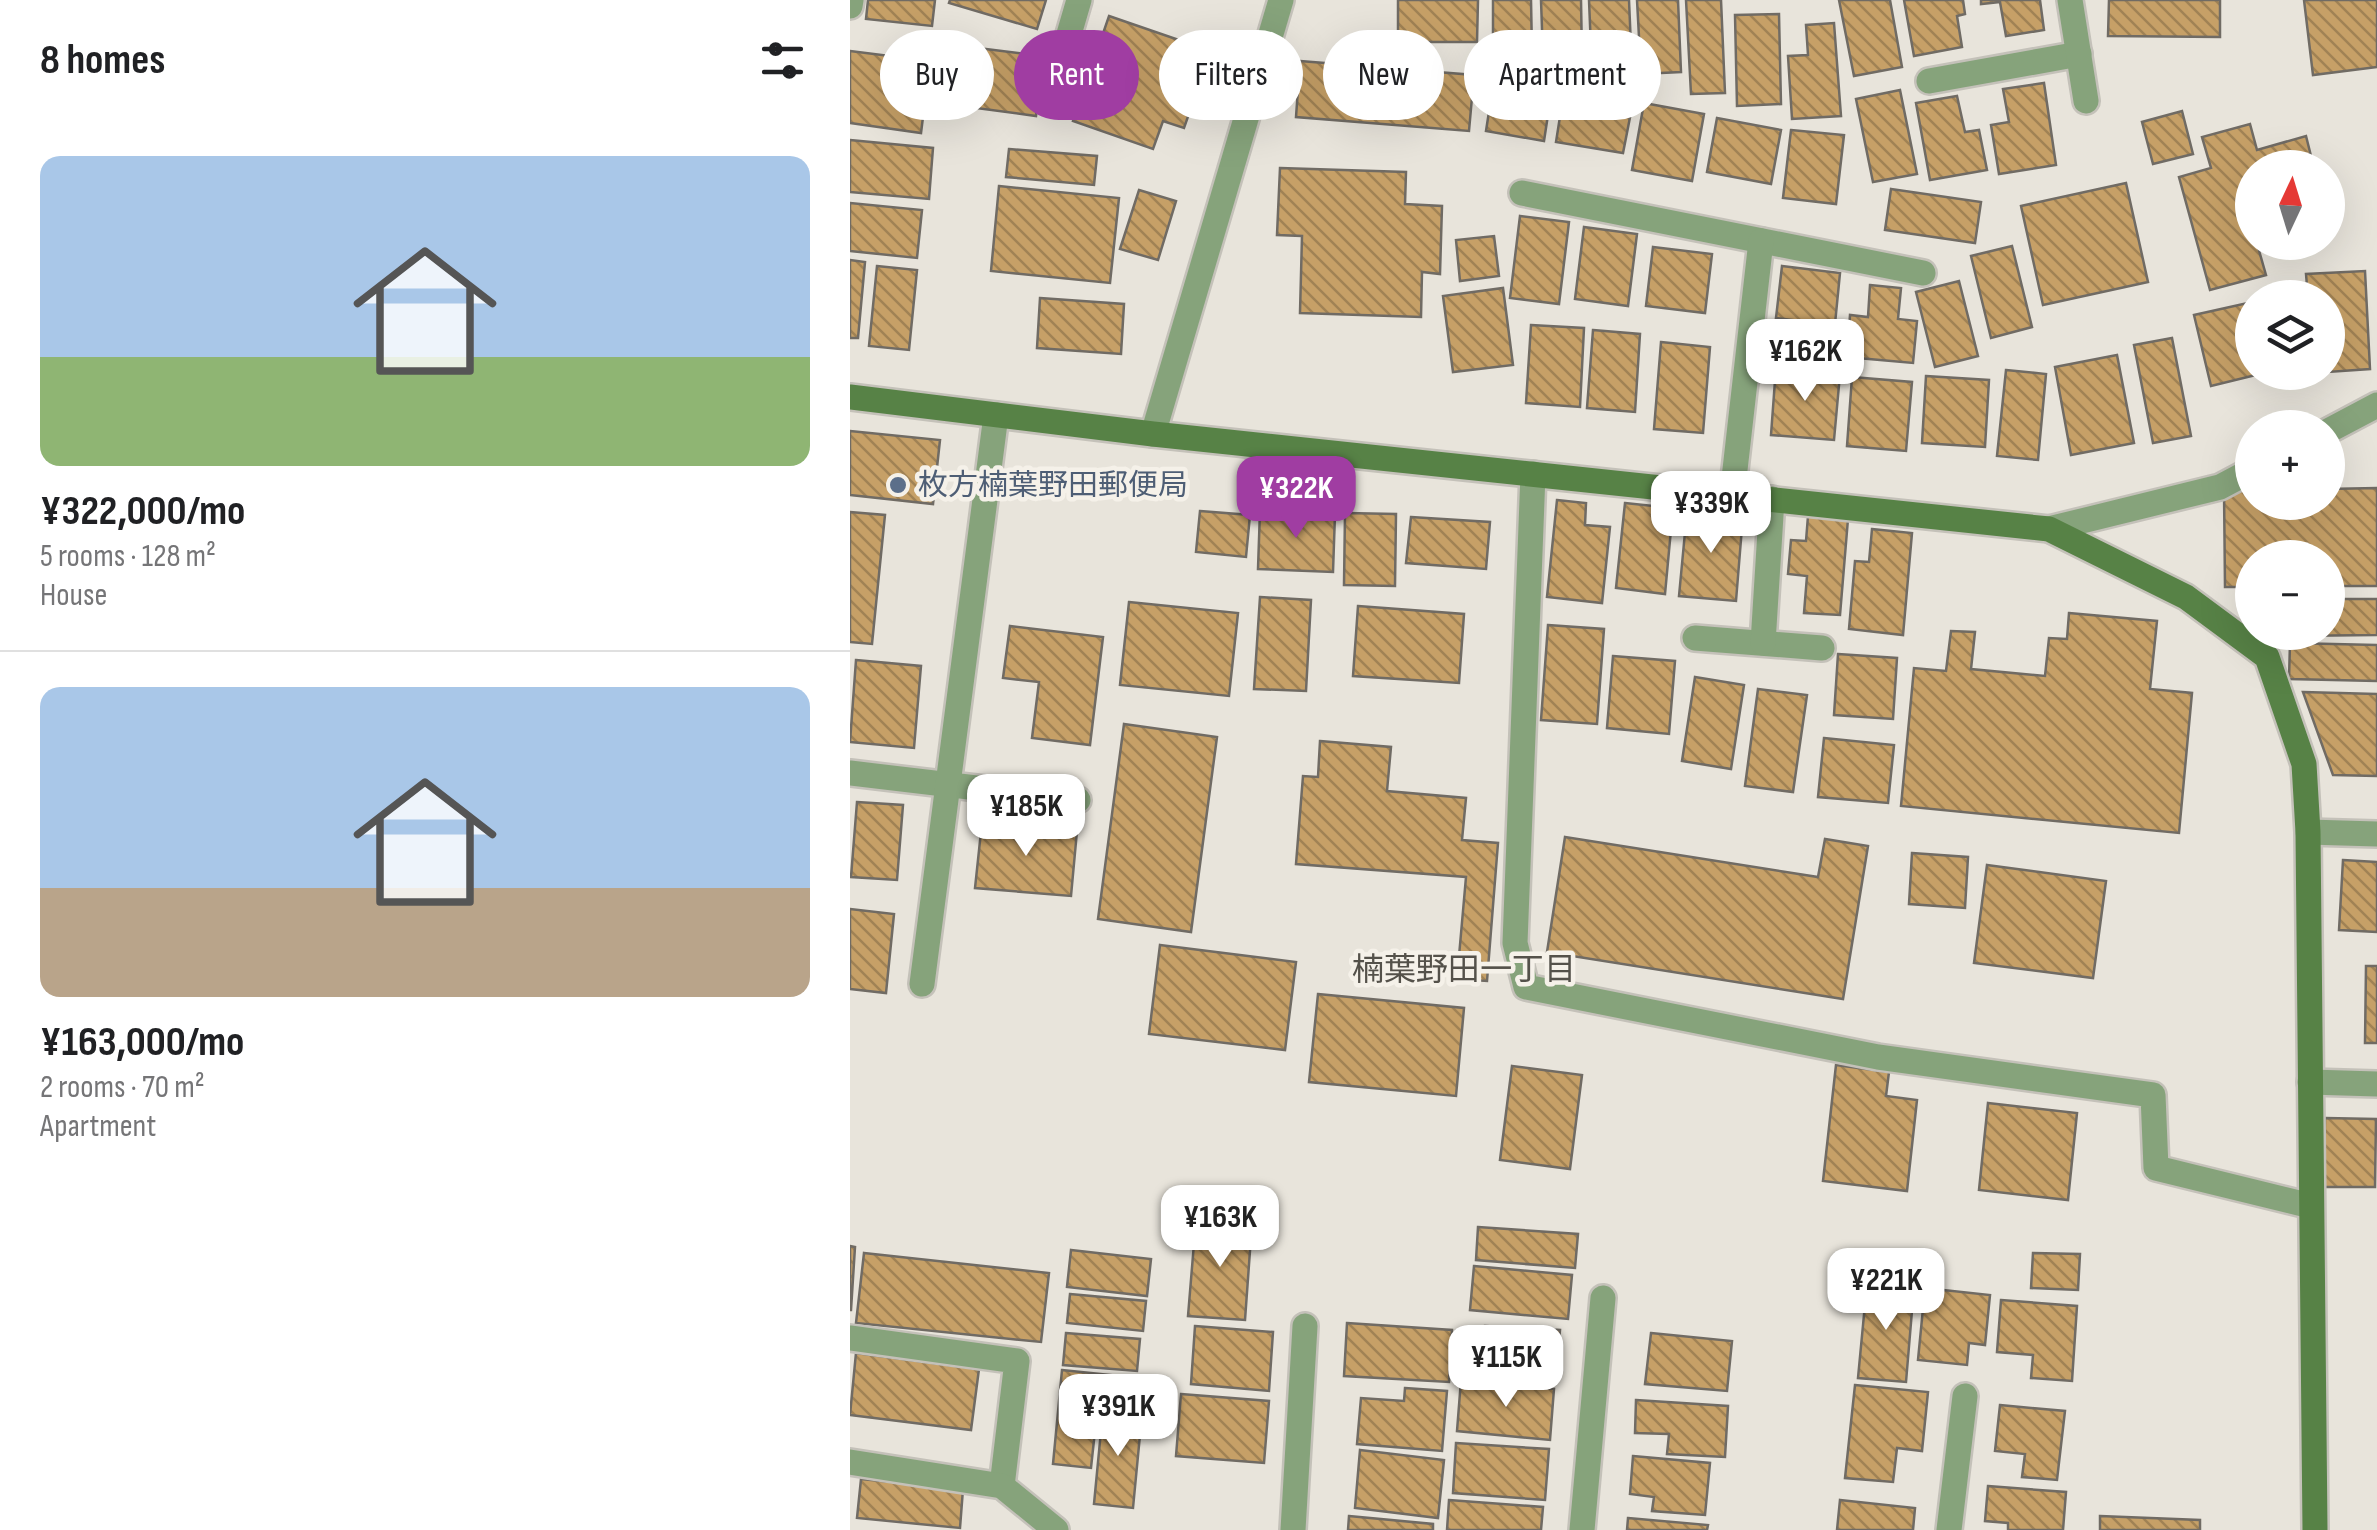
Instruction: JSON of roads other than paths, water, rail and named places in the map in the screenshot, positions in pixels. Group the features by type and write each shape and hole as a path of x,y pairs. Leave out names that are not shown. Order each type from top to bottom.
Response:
{"street":[{"path":"1070,30 1079,0"},
{"path":"1153,434 1281,0"},
{"path":"2070,0 2086,101"},
{"path":"1930,81 2079,54"},
{"path":"1522,193 1923,273"},
{"path":"1732,496 1761,241"},
{"path":"850,398 2049,529 2220,487 2235,479"},
{"path":"2345,422 2377,405"},
{"path":"922,984 996,414"},
{"path":"1534,474 1515,943 1526,987 1878,1057 2154,1095 2156,1168 2311,1206"},
{"path":"1763,643 1772,499"},
{"path":"2049,529 2186,597 2267,657 2304,764 2308,832 2315,1530"},
{"path":"1694,638 1822,648"},
{"path":"850,773 1078,800"},
{"path":"2308,832 2377,834"},
{"path":"2310,1082 2377,1084"},
{"path":"1582,1530 1603,1298"},
{"path":"1294,1530 1305,1326"},
{"path":"850,1338 1017,1361 1002,1486"},
{"path":"1949,1530 1964,1396"},
{"path":"850,1462 1002,1486 1056,1530"}],"place":[{"name":"枚方楠葉野田郵便局","path":"898,485"}],"district":[{"name":"楠葉野田一丁目","path":"1464,969"}]}
